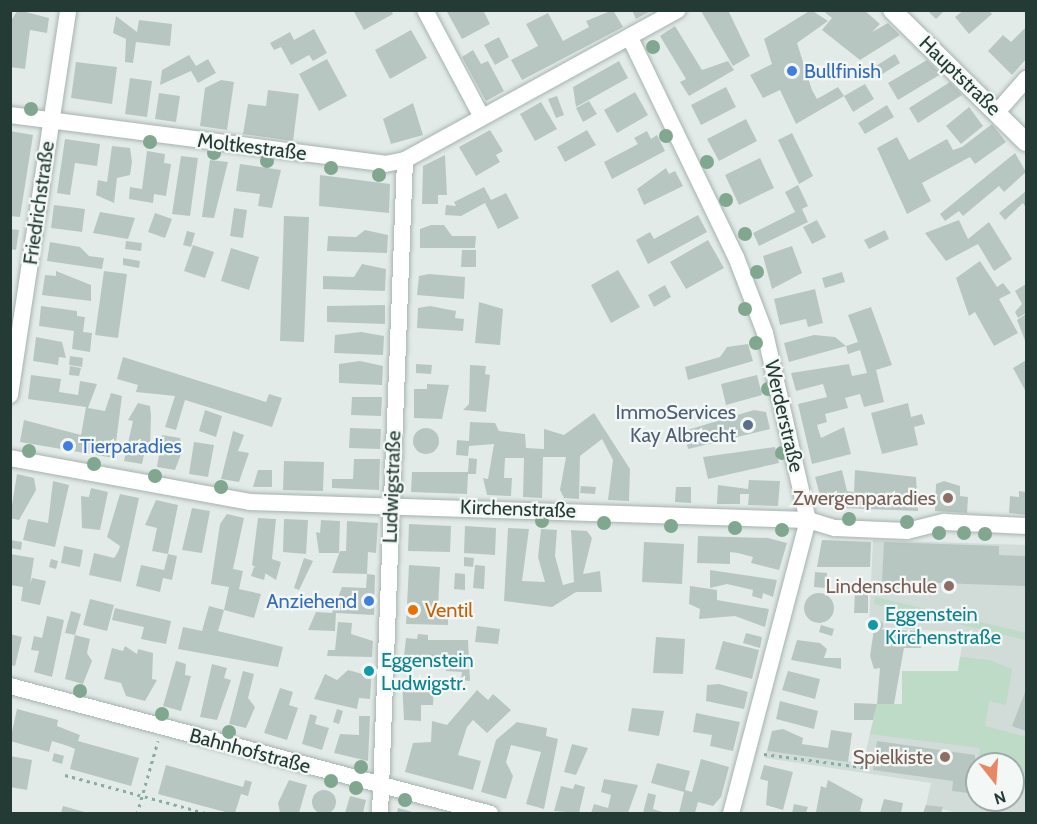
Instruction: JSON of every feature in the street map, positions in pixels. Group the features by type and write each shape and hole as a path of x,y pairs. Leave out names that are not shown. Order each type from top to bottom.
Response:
{"street":[{"name":"Friedrichstraße","path":"10,395 68,10"},
{"path":"425,10 482,117"},
{"name":"Moltkestraße","path":"10,115 385,164 405,160 678,10"},
{"name":"Hauptstraße","path":"892,10 998,111 1026,142"},
{"name":"Werderstraße","path":"630,38 736,257 765,333 808,520 731,813"},
{"path":"998,111 1026,79"},
{"name":"Ludwigstraße","path":"380,813 383,785 405,160"},
{"name":"Kirchenstraße","path":"10,458 250,502 392,504 808,520 835,528 907,531 944,522 1026,526"},
{"name":"Bahnhofstraße","path":"10,686 490,813"}],"path":[{"path":"137,813 162,728"},
{"path":"766,755 869,768"},
{"path":"65,775 141,798 210,813"}],"shaded area":[{"name":"Lindenschule","path":"873,540 1026,545 1026,813 957,813 926,805 931,783 765,758 767,751 863,763 877,704 902,704 902,671 958,671 964,632 869,627"}],"green space":[{"path":"875,597 1026,633 1026,640 874,604"},
{"path":"960,657 989,660 1012,669 1006,705 989,701 985,726 1026,737 1026,776 1025,752 980,752 980,748 870,734 877,704 902,704 902,671 958,671"}],"building":[{"path":"18,10 49,18 47,33 30,30 25,69 10,67 10,22"},
{"path":"353,10 391,10 393,14 364,30"},
{"path":"446,10 483,10 490,24 462,39"},
{"path":"613,10 623,27 522,80 511,60 538,46 526,24 548,13 563,41 589,27 586,21"},
{"path":"632,10 652,10 636,19"},
{"path":"728,10 750,56 733,66 701,11"},
{"path":"811,10 828,21 797,43 812,90 817,99 838,87 844,96 796,124 780,90 763,98 750,75 772,64 764,39"},
{"path":"822,10 864,10 880,24 872,32 888,23 900,35 860,60 822,30 832,18"},
{"path":"927,10 945,10 936,19"},
{"path":"964,10 989,10 992,14 969,34 955,17"},
{"path":"116,16 137,32 139,20 172,24 170,46 136,42 133,63 125,62 126,39 113,33"},
{"path":"675,26 702,70 728,61 734,70 689,96 680,82 686,79 660,36"},
{"path":"1026,27 1026,59 1012,75 988,51 1003,35 1011,42"},
{"path":"314,29 327,53 313,61 309,55 291,65 281,47 274,50 270,43 290,32 294,40"},
{"path":"411,30 427,58 390,79 375,50"},
{"path":"499,37 509,57 495,65 484,45"},
{"path":"473,50 481,64 488,61 504,91 486,101 462,57"},
{"path":"895,54 900,63 876,78 871,69"},
{"path":"189,55 196,66 208,59 216,73 198,83 191,71 160,85 162,70"},
{"path":"327,59 347,96 319,111 299,74"},
{"path":"927,60 941,74 898,100 888,83"},
{"path":"619,61 628,78 576,107 573,87"},
{"path":"76,62 117,67 112,104 71,98"},
{"path":"130,78 152,81 147,117 125,114"},
{"path":"221,80 234,82 227,130 200,126 205,88"},
{"path":"950,82 962,95 918,123 909,108"},
{"path":"865,84 874,99 853,112 844,96"},
{"path":"726,87 736,107 701,125 691,105"},
{"path":"268,90 299,94 293,141 243,134 248,104 266,106"},
{"path":"635,92 648,115 617,133 604,110"},
{"path":"159,93 180,96 176,122 155,119"},
{"path":"557,96 564,115 556,118 548,99"},
{"path":"589,101 597,114 583,122 576,108"},
{"path":"541,102 557,129 535,141 520,114"},
{"path":"413,103 423,135 391,144 383,119"},
{"path":"887,105 894,117 865,134 858,123"},
{"path":"969,107 983,126 961,144 946,126"},
{"path":"746,119 757,141 719,161 707,139"},
{"path":"992,124 1006,142 975,164 970,157 922,183 931,201 907,214 877,148 897,137 909,160 947,139 953,150 962,147"},
{"path":"490,130 503,151 496,155 500,162 476,176 459,147"},
{"path":"587,130 596,145 565,162 557,147"},
{"path":"10,131 33,135 20,217 10,216"},
{"path":"647,131 651,139 657,135 665,151 612,179 604,162 638,144 634,138"},
{"path":"792,133 813,176 799,184 778,140"},
{"path":"65,139 100,144 97,166 75,163 70,195 57,193"},
{"path":"112,146 130,148 132,162 130,175 117,178 114,203 96,195 98,180 107,182"},
{"path":"147,151 165,154 164,163 171,164 166,196 154,194 153,203 129,199 130,187 142,189"},
{"path":"1015,153 1026,172 1004,192 999,186 963,216 959,211 945,221 940,214"},
{"path":"445,155 447,195 438,195 438,204 422,204 423,166"},
{"path":"181,156 198,158 190,216 172,214"},
{"path":"760,158 774,188 739,205 725,175"},
{"path":"210,160 228,162 214,218 202,217"},
{"path":"240,164 281,170 272,208 258,206 260,194 236,191"},
{"path":"666,168 669,174 675,171 683,186 644,205 637,189"},
{"path":"320,175 390,184 389,213 319,206"},
{"path":"798,185 808,206 802,209 808,222 759,246 753,233 795,212 785,192"},
{"path":"484,187 491,200 506,193 519,218 498,229 485,203 461,216 445,215 446,205 456,206 454,202"},
{"path":"1026,191 1026,208 1023,203 1005,220 999,213"},
{"path":"54,205 85,209 82,232 51,228"},
{"path":"234,208 247,210 243,238 230,236"},
{"path":"100,212 135,218 128,239 93,233"},
{"path":"155,213 172,219 165,238 148,232"},
{"path":"698,215 707,232 648,264 636,240 650,232 654,239"},
{"path":"284,216 309,217 304,342 280,341"},
{"path":"817,220 826,237 812,244 803,227"},
{"path":"959,220 968,239 989,222 1012,259 994,271 978,244 946,261 925,233"},
{"path":"431,225 444,225 452,236 476,236 475,248 420,248 420,229"},
{"path":"10,229 19,230 16,250 10,249"},
{"path":"365,230 388,235 387,253 327,251 328,236 356,237"},
{"path":"885,230 889,239 869,249 864,240"},
{"path":"187,231 195,233 191,247 183,245"},
{"path":"708,240 724,268 686,289 670,262"},
{"path":"126,241 142,243 141,251 125,249"},
{"path":"50,242 80,247 89,256 104,258 102,269 47,261"},
{"path":"193,245 214,252 205,278 184,271"},
{"path":"792,246 802,273 772,289 763,256"},
{"path":"231,248 259,257 249,290 221,281"},
{"path":"462,250 476,250 476,267 461,267"},
{"path":"123,258 140,261 139,268 123,265"},
{"path":"980,261 997,287 1003,283 1011,293 999,299 1018,333 994,346 975,312 969,316 956,278"},
{"path":"362,264 386,269 385,291 323,289 323,276 354,277"},
{"path":"618,270 640,307 611,323 591,285"},
{"path":"56,271 91,285 91,301 42,295 45,275 56,276"},
{"path":"104,271 127,274 118,338 95,335"},
{"path":"842,272 845,282 825,288 822,278"},
{"path":"429,274 465,277 464,299 417,295 419,276"},
{"path":"1026,284 1026,313 1018,318 1015,312 1022,304 1015,291"},
{"path":"665,285 671,297 654,307 648,295"},
{"path":"815,289 823,323 808,327 806,319 780,325 774,299"},
{"path":"479,302 503,309 500,345 475,343"},
{"path":"385,305 385,324 327,322 327,306"},
{"path":"41,306 77,311 77,316 85,317 83,332 92,333 90,352 72,349 74,331 39,326"},
{"path":"430,306 456,311 455,318 464,319 463,331 417,328 418,308"},
{"path":"871,307 892,365 876,370 884,402 864,407 860,394 845,398 848,408 825,414 827,422 817,425 821,438 844,427 851,454 812,464 798,404 827,397 823,384 796,391 791,373 849,364 852,376 867,373 860,350 848,354 846,346 858,342 848,315"},
{"path":"1026,314 1026,343 1017,320"},
{"path":"361,332 384,336 383,355 334,353 335,335"},
{"path":"814,335 835,337 846,346 789,362 784,343"},
{"path":"36,337 62,342 66,358 59,357 58,365 33,361"},
{"path":"748,344 753,361 688,380 685,367 720,357 727,347"},
{"path":"70,356 83,358 82,367 69,365"},
{"path":"123,357 266,402 269,394 282,398 272,427 185,400 176,430 165,427 175,396 136,392 138,385 117,379"},
{"path":"1026,360 1026,392 1013,368"},
{"path":"360,361 383,366 382,385 339,383 339,364"},
{"path":"416,364 432,365 431,374 416,373"},
{"path":"470,365 486,366 485,374 490,375 486,412 463,410 469,404"},
{"path":"70,366 81,368 79,376 69,375"},
{"path":"31,375 61,379 59,392 78,395 80,381 97,384 88,408 105,411 111,393 122,396 114,458 20,442 24,420 81,435 86,407 28,399"},
{"path":"757,375 762,395 726,405 721,384"},
{"path":"427,384 449,385 442,419 414,418 414,389 427,389"},
{"path":"352,397 382,397 381,416 351,415"},
{"path":"138,403 150,406 151,416 150,451 145,450 142,464 124,461 133,421 128,420"},
{"path":"908,403 911,417 922,414 925,424 914,427 918,445 882,454 871,413"},
{"path":"205,410 222,416 216,437 199,431"},
{"path":"754,410 766,412 770,429 688,449 684,431"},
{"path":"594,413 630,469 629,501 608,500 613,460 602,439 580,456 579,499 564,498 560,490 566,457 543,457 542,498 523,497 524,458 505,458 504,478 512,478 511,496 487,495 483,478 488,479 494,444 469,446 468,456 456,455 457,440 469,441 470,422 495,423 499,431 525,434 526,448 544,449 544,429 564,435"},
{"path":"350,428 381,429 380,449 349,448"},
{"path":"426,428 435,432 439,441 435,450 426,454 417,450 413,441 417,432"},
{"path":"233,431 244,435 238,451 249,453 239,482 221,479"},
{"path":"162,435 180,438 183,449 175,470 157,467"},
{"path":"194,442 214,445 208,477 189,474"},
{"path":"775,447 779,463 708,479 703,457"},
{"path":"469,458 477,459 476,474 468,474 467,494 411,492 412,472 468,472"},
{"path":"354,459 380,459 379,490 332,488 332,479 353,479"},
{"path":"284,461 324,462 323,491 283,490"},
{"path":"258,470 272,470 272,487 253,487"},
{"path":"842,470 847,491 854,492 855,470 916,477 918,511 842,508 841,503 823,507 815,477"},
{"path":"17,474 34,478 36,490 19,520 10,518"},
{"path":"749,480 780,481 778,506 748,505 749,494 740,494 740,504 717,504 718,485 748,489"},
{"path":"53,481 69,485 55,547 23,540 28,519 48,523"},
{"path":"944,481 960,486 960,496 968,497 967,513 935,511 936,484"},
{"path":"581,486 596,487 595,494 580,493"},
{"path":"676,487 691,487 691,503 675,502"},
{"path":"91,488 108,492 100,530 82,528 81,496 89,497"},
{"path":"1019,491 1026,492 1026,515 1009,513 1010,496 1019,497"},
{"path":"120,494 139,498 121,582 89,575 94,553 114,558 118,552 120,546 107,537"},
{"path":"156,500 178,505 168,554 152,551 157,528 145,525"},
{"path":"192,508 210,511 202,553 182,550"},
{"path":"227,514 244,518 233,569 243,571 239,589 261,594 254,618 224,610 229,587 211,584 220,524"},
{"path":"258,518 276,519 272,559 281,562 276,580 252,565"},
{"path":"284,519 308,520 306,554 283,552"},
{"path":"321,520 340,521 339,553 319,553 316,532 320,533"},
{"path":"347,521 378,523 376,553 368,552 367,574 332,573 340,551 346,551"},
{"path":"409,524 451,526 450,552 408,551"},
{"path":"465,526 496,528 495,555 464,553"},
{"path":"508,528 529,529 522,581 545,582 538,557 541,529 557,530 555,556 563,585 574,582 571,530 587,531 592,538 583,574 600,571 602,592 576,592 552,607 504,601"},
{"path":"698,536 768,538 787,543 779,570 751,563 753,557 730,552 730,564 697,563"},
{"path":"10,540 22,542 21,550 10,548"},
{"path":"822,540 871,542 870,567 817,567"},
{"path":"644,542 684,544 682,584 642,582"},
{"path":"884,542 999,546 999,555 1026,556 1026,586 882,581"},
{"path":"64,546 83,550 80,567 61,563"},
{"path":"10,554 34,558 30,584 32,578 46,581 40,605 21,601 23,587 10,585"},
{"path":"168,554 177,556 172,580 163,578 160,592 136,586 141,565 164,570"},
{"path":"464,557 474,558 473,567 464,566"},
{"path":"304,558 313,561 299,590 294,588"},
{"path":"51,559 58,561 56,569 49,567"},
{"path":"409,565 440,567 438,608 448,608 448,625 406,624"},
{"path":"475,565 485,566 484,589 473,588"},
{"path":"254,567 266,571 264,580 251,576"},
{"path":"710,570 777,580 773,597 763,593 762,599 752,596 753,590 727,584 710,588"},
{"path":"815,572 827,573 826,588 814,587"},
{"path":"455,573 465,574 465,590 454,589"},
{"path":"367,574 375,575 374,615 336,613 335,631 308,630 316,612 332,613 342,587 366,588"},
{"path":"690,586 717,590 717,600 769,609 765,627 735,616 699,619 700,609 689,604"},
{"path":"855,591 868,591 868,613 854,613"},
{"path":"819,593 825,594 833,602 833,614 825,622 819,623 813,622 805,614 804,608 805,602 813,594"},
{"path":"90,599 114,605 107,631 83,625"},
{"path":"209,606 224,610 218,631 283,647 278,667 178,649 183,627 202,631"},
{"path":"115,608 171,621 166,644 141,639 144,627 112,620"},
{"path":"71,611 81,614 75,635 65,633"},
{"path":"47,616 64,620 52,677 34,672 39,651 31,650 34,636 42,638"},
{"path":"877,620 881,621 881,629 877,630 873,629 872,625 873,621"},
{"path":"338,622 352,623 351,634 373,641 372,657 327,656 328,650 335,650"},
{"path":"821,625 834,629 832,636 819,632"},
{"path":"477,626 500,629 498,644 475,642"},
{"path":"874,629 922,631 921,648 904,648 894,704 877,704 880,668 874,669 870,656"},
{"path":"746,633 762,637 760,648 743,643"},
{"path":"10,634 22,637 15,666 10,665"},
{"path":"418,634 428,635 428,640 468,640 470,681 461,680 462,672 446,671 447,660 404,656 406,638 417,639"},
{"path":"75,635 90,639 87,653 92,661 83,684 65,679"},
{"path":"656,637 685,639 683,674 653,673"},
{"path":"797,640 820,643 827,649 824,658 841,658 841,669 791,660"},
{"path":"723,641 759,650 752,679 715,669"},
{"path":"125,646 137,654 138,649 153,653 152,679 157,680 145,701 126,696 121,683 104,679 112,648 123,651"},
{"path":"176,661 186,664 185,675 191,676 181,711 163,706"},
{"path":"212,664 227,668 224,678 231,680 217,720 200,717"},
{"path":"366,667 372,667 370,699 359,698 357,709 314,699 325,674 337,680 348,670 366,675"},
{"path":"243,671 254,674 248,698 255,707 246,728 229,724"},
{"path":"788,671 820,679 815,699 782,690"},
{"path":"402,680 434,681 433,705 421,705 421,721 404,720"},
{"path":"719,684 748,692 744,709 706,701 707,685"},
{"path":"280,688 293,692 289,705 298,708 287,740 264,733"},
{"path":"477,690 488,700 493,694 511,710 487,733 473,720 467,727 458,755 481,761 473,790 405,772 413,743 431,742 432,721 447,725"},
{"path":"1026,690 1026,731 1012,726"},
{"path":"780,701 818,711 814,729 776,719"},
{"path":"854,703 877,704 873,720 854,720"},
{"path":"632,708 664,711 659,736 628,731"},
{"path":"17,709 58,720 57,726 80,735 78,741 139,758 131,786 70,769 75,749 68,746 52,741 49,752 10,741"},
{"path":"337,709 343,711 339,724 333,722"},
{"path":"696,713 740,722 733,751 710,746 712,735 693,732"},
{"path":"310,714 317,716 315,724 329,728 322,750 302,744"},
{"path":"359,716 370,716 368,761 334,753 340,734 359,735"},
{"path":"517,722 547,728 546,736 558,739 544,809 526,804 541,752 511,745 506,762 513,776 506,799 481,792 496,740"},
{"path":"783,729 803,738 802,744 828,748 831,730 852,733 848,762 767,751 772,731"},
{"path":"877,741 965,754 965,793 952,791 953,781 873,770"},
{"path":"572,744 588,748 576,775 564,772"},
{"path":"54,753 64,756 62,764 52,761"},
{"path":"10,756 32,760 27,790 10,787"},
{"path":"701,759 729,767 721,797 713,806 698,802 695,813 679,813 684,792 651,783 657,763 690,771 685,790 692,792"},
{"path":"166,765 243,787 245,780 252,782 248,796 241,794 235,813 229,813 158,794"},
{"path":"764,765 793,772 783,810 766,805 768,781 760,779"},
{"path":"604,779 638,785 628,813 591,813 594,804 608,808 611,795 601,792"},
{"path":"289,780 307,785 299,813 280,813 278,803"},
{"path":"828,780 863,799 860,811 867,813 816,812 821,786 826,788"},
{"path":"575,784 585,787 579,813 554,811 561,786 573,789"},
{"path":"324,790 332,794 336,802 332,810 324,814 316,810 312,802 316,794"},
{"path":"648,793 656,795 653,809 666,813 643,813"},
{"path":"350,796 366,800 363,813 345,813"},
{"path":"884,799 903,803 901,813 880,813"},
{"path":"794,804 808,807 806,813 792,813"},
{"path":"926,805 943,807 941,813 923,813"},
{"path":"63,806 88,813 61,813"},
{"path":"398,808 416,813 397,813"}],"place":[{"name":"Bullfinish","path":"792,71"},
{"name":"ImmoServices Kay Albrecht","path":"748,425"},
{"name":"Tierparadies","path":"68,446"},
{"name":"Zwergenparadies","path":"948,498"},
{"name":"Lindenschule","path":"949,586"},
{"name":"Anziehend","path":"369,601"},
{"name":"Ventil","path":"413,610"},
{"name":"Eggenstein Kirchenstraße","path":"873,625"},
{"name":"Eggenstein Ludwigstr.","path":"369,671"},
{"name":"Spielkiste","path":"945,757"}]}
